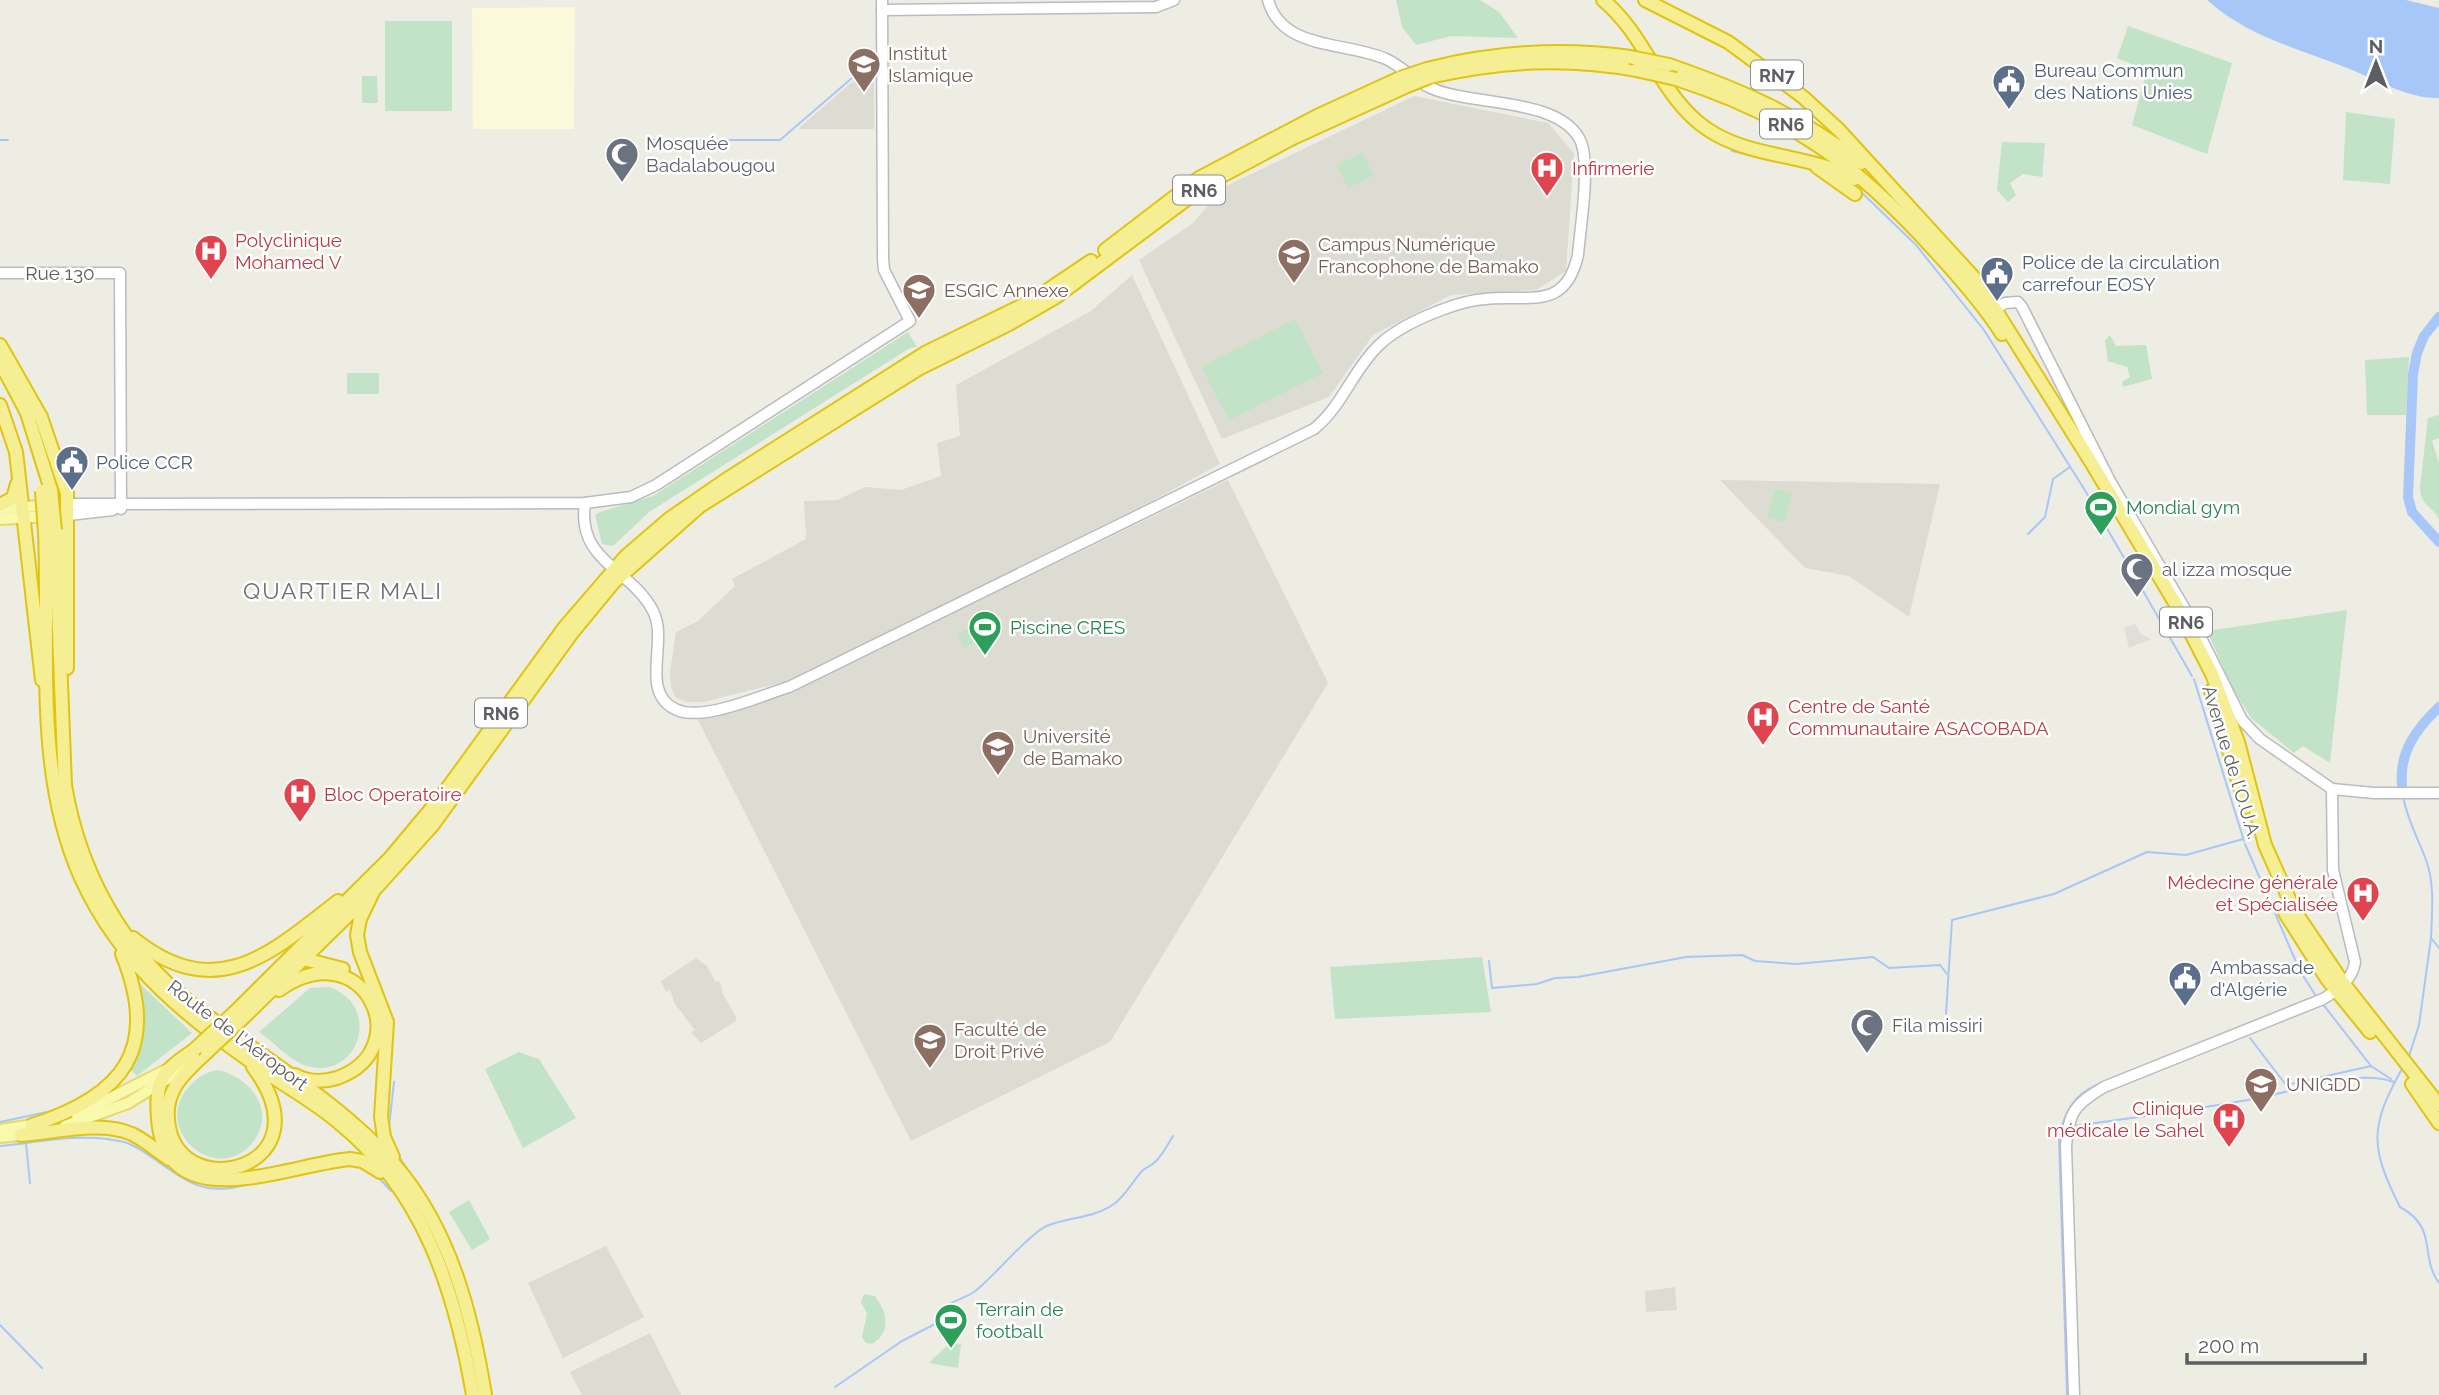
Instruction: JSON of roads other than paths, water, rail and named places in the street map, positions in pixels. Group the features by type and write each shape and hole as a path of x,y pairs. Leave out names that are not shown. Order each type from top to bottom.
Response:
{"highway":[{"path":"1603,0 1646,52 1676,102 1707,130 1739,145 1805,159 1838,170 1881,195"},
{"name":"RN7","path":"1645,0 1728,42 1779,77 1839,130 1885,181"},
{"name":"RN6","path":"379,868 441,797 564,628 669,519 925,353 1033,300 1095,258 1199,178 1317,116 1476,57 1558,51 1630,57 1669,65 1719,82 1781,110 1815,129 1885,181"},
{"name":"RN6","path":"1428,73 1515,62 1558,61 1636,69 1676,79 1731,98 1771,116 1823,146 1881,195"},
{"path":"1805,159 1855,194"},
{"name":"Avenue de l'O.U.A.","path":"1885,181 1963,263 2091,463 2194,639 2227,707 2265,845 2284,891 2340,988 2392,1054 2439,1105"},
{"name":"Avenue de l'O.U.A.","path":"1881,195 1992,312"},
{"path":"0,345 41,417 59,462 68,510 67,671 55,711"},
{"name":"Route de l'Aéroport","path":"0,362 27,413 46,490 50,531 55,711 52,776 63,828 82,879 117,944 169,999 247,1059 338,1121 385,1170 419,1217 435,1247 456,1308 473,1395"},
{"name":"Route de l'Aéroport","path":"0,375 46,490"},
{"path":"0,405 16,452 39,661 55,711"},
{"path":"0,507 13,498 19,477"},
{"name":"RN6","path":"253,1008 373,890 432,826 616,572"},
{"name":"Route de l'Aéroport","path":"55,711 71,823 82,857 121,928 139,953 190,1003 363,1132 397,1167 421,1202 459,1280 470,1317 485,1395"},
{"path":"121,928 165,959 199,969 225,969 259,959 275,949 379,868"},
{"path":"247,1059 273,1098 276,1112 274,1130 267,1145 255,1158 238,1168 216,1169 194,1164 179,1151 168,1124 170,1095 176,1082 290,958 379,868"},
{"path":"373,890 360,919 357,934 360,952 387,1022 381,1117 384,1137 397,1167"},
{"path":"32,1125 68,1114 102,1094 126,1064 136,1036 137,999 117,944"},
{"path":"290,958 305,957 357,974 373,986"},
{"path":"239,1015 288,984 321,972 342,974 356,982 372,1003 377,1034 369,1055 354,1069 331,1080 317,1081 301,1078 276,1065"},
{"path":"173,1161 159,1130 158,1086 168,1069 200,1053"},
{"name":"Avenue de l'O.U.A.","path":"2416,1082 2439,1124"},
{"path":"21,1135 81,1129 118,1130 131,1134 194,1175 227,1181 336,1160 362,1161 384,1176 419,1217"}],"main road":[{"path":"0,507 22,512"},
{"path":"0,519 22,512 68,510"},
{"path":"0,1137 21,1135 106,1113 158,1086 200,1053"},
{"path":"0,1130 88,1111 168,1069"}],"street":[{"path":"68,510 147,506 585,503 631,498 656,485 910,321 884,271 882,5 1156,7 1174,0"},
{"path":"585,503 582,523 594,549 642,595 654,612 660,631 657,684 662,699 688,714 722,708 789,687 1314,429 1342,401 1378,346 1396,332 1458,304 1486,299 1541,298 1558,292 1566,285 1575,270 1578,255 1584,157 1579,138 1564,121 1534,111 1430,88 1398,66 1372,54 1303,38 1277,20 1268,0"},
{"name":"Rue 130","path":"0,273 120,273 121,507"},
{"name":"Avenue de l'O.U.A.","path":"1992,312 2005,303 2018,302 2110,481 2196,628 2242,720 2260,739 2332,789"},
{"path":"2074,1395 2066,1146 2068,1125 2076,1108 2104,1087 2340,988 2353,971 2355,961 2333,870 2332,789 2439,793"}],"water":[{"path":"2207,0 2406,0 2439,8 2439,98 2392,88 2256,33"}],"waterway":[{"path":"653,140 780,140 859,72 878,74"},
{"path":"878,97 878,109"},
{"path":"877,163 878,121"},
{"path":"0,140 8,140"},
{"path":"1732,151 1808,168 1821,176"},
{"path":"1858,189 1916,245 1984,330 2086,492 2192,676"},
{"path":"2439,317 2424,336 2413,374 2408,497 2412,512 2439,542"},
{"path":"2028,534 2045,517 2053,479 2070,467"},
{"path":"2194,679 2244,841"},
{"path":"2402,785 2406,752 2416,733 2439,707"},
{"path":"2403,796 2429,869 2432,898 2431,938 2439,948"},
{"path":"1946,1014 1952,920 2054,894 2147,852 2186,855 2243,839"},
{"path":"2245,844 2300,971 2316,996"},
{"path":"2409,1056 2419,1025 2431,938"},
{"path":"1489,961 1492,988 1537,984 1555,978 1578,977 1686,957 1742,955 1755,961 1796,964 1873,957 1889,968 1940,965 1947,974"},
{"path":"2273,1014 2317,996"},
{"path":"2322,1003 2371,1066"},
{"path":"2250,1038 2286,1085 2371,1066 2391,1079"},
{"path":"2403,1067 2379,1121 2379,1151 2383,1168 2400,1207 2420,1224 2433,1273 2439,1283"},
{"path":"2073,1126 2230,1103 2343,1079 2378,1078 2394,1082"},
{"path":"389,1127 394,1082"},
{"path":"2067,1395 2059,1138 2071,1105 2083,1093 2099,1084"},
{"path":"0,1122 47,1112"},
{"path":"835,1387 902,1341 935,1324 945,1307 974,1292 1041,1229 1057,1222 1090,1215 1114,1204 1142,1171 1158,1159 1173,1136"},
{"path":"0,1146 62,1139 109,1139 136,1147 177,1175 199,1186 222,1189 251,1183"},
{"path":"26,1143 30,1183"},
{"path":"398,1155 429,1203"},
{"path":"377,1176 391,1191"},
{"path":"0,1325 42,1368"}],"place":[{"name":"Institut Islamique","path":"864,94"},
{"name":"Bureau Commun des Nations Unies","path":"2009,111"},
{"name":"Mosquée Badalabougou","path":"622,184"},
{"name":"Infirmerie","path":"1547,198"},
{"name":"Polyclinique Mohamed V","path":"211,281"},
{"name":"Campus Numérique Francophone de Bamako","path":"1294,285"},
{"name":"Police de la circulation carrefour EOSY","path":"1997,303"},
{"name":"ESGIC Annexe","path":"919,320"},
{"name":"Police CCR","path":"72,492"},
{"name":"Mondial gym","path":"2101,537"},
{"name":"al izza mosque","path":"2137,599"},
{"name":"Piscine CRES","path":"985,657"},
{"name":"Centre de Santé Communautaire ASACOBADA","path":"1763,747"},
{"name":"Université de Bamako","path":"998,777"},
{"name":"Bloc Operatoire","path":"300,824"},
{"name":"Médecine générale et Spécialisée","path":"2363,923"},
{"name":"Ambassade d'Algérie","path":"2185,1008"},
{"name":"Fila missiri","path":"1867,1055"},
{"name":"Faculté de Droit Privé","path":"930,1070"},
{"name":"UNIGDD","path":"2261,1114"},
{"name":"Clinique médicale le Sahel","path":"2229,1149"},
{"name":"Terrain de football","path":"951,1350"}],"district":[{"name":"QUARTIER MALI","path":"343,590"}]}
